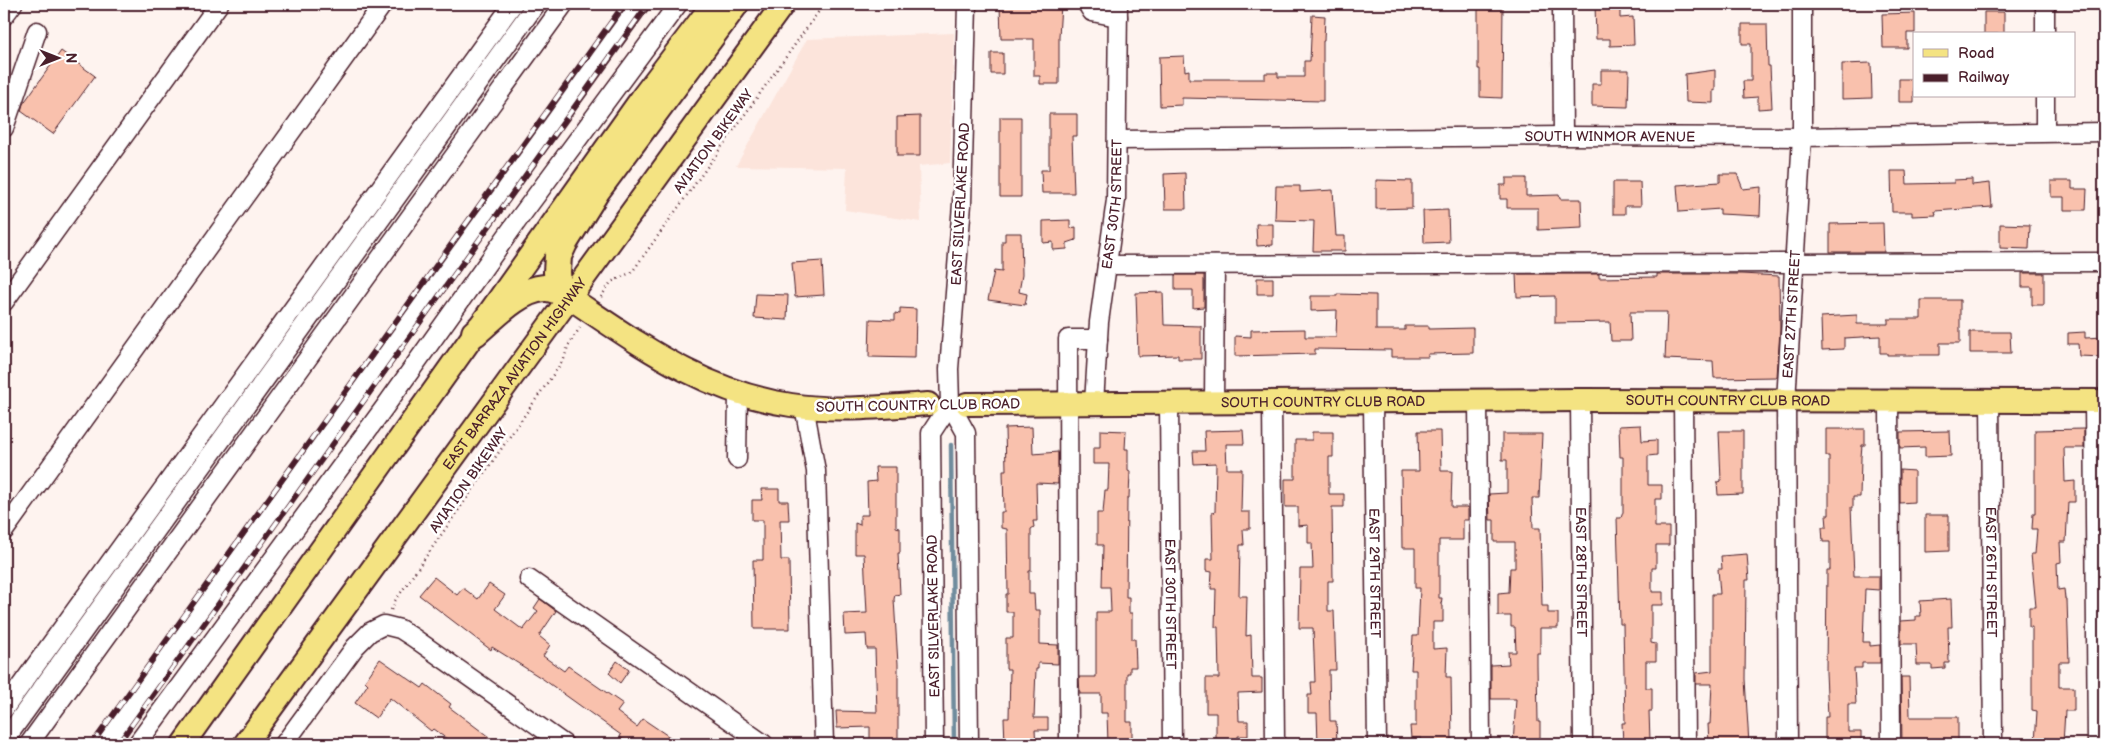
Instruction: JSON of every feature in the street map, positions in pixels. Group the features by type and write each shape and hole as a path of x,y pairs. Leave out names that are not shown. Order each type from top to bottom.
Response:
{"highway":[{"path":"570,298 558,285 558,256 564,243 597,190 734,4"},
{"path":"475,333 522,295 545,288 557,290 570,298"}],"main road":[{"path":"183,744 638,103 712,4"},
{"name":"EAST BARRAZA AVIATION HIGHWAY","path":"245,744 783,4"},
{"name":"SOUTH COUNTRY CLUB ROAD","path":"570,298 657,356 690,374 738,392 773,401 804,406 849,408 949,404 1580,400 2099,401"}],"street":[{"path":"4,16 12,4"},
{"path":"4,302 219,4"},
{"path":"4,531 383,4"},
{"path":"4,709 514,4"},
{"path":"4,741 536,4"},
{"path":"29,744 564,4"},
{"path":"106,744 640,4"},
{"path":"137,744 378,416 518,220 678,4"},
{"name":"EAST SILVERLAKE ROAD","path":"934,744 931,433 949,404 962,204 967,4"},
{"path":"1087,4 1092,12 1118,11"},
{"path":"1562,4 1564,136"},
{"name":"EAST 27TH STREET","path":"1788,744 1786,401 1802,136 1802,4"},
{"path":"2045,4 2045,32"},
{"name":"EAST 30TH STREET","path":"1094,403 1098,339 1116,200 1118,11"},
{"path":"4,128 36,31"},
{"path":"2045,98 2045,132"},
{"name":"SOUTH WINMOR AVENUE","path":"1118,140 1802,136 2104,132"},
{"path":"1107,265 2104,262"},
{"path":"1214,403 1216,265"},
{"path":"1070,744 1068,339 1098,339"},
{"path":"737,459 738,392"},
{"name":"EAST 28TH STREET","path":"1580,400 1583,744"},
{"name":"EAST 26TH STREET","path":"1990,400 1993,744"},
{"path":"1684,401 1686,744"},
{"path":"1889,401 1891,744"},
{"path":"2097,744 2099,401"},
{"name":"EAST 29TH STREET","path":"1373,402 1377,744"},
{"path":"1478,402 1481,744"},
{"path":"1272,403 1275,744"},
{"name":"EAST SILVERLAKE ROAD","path":"949,404 966,433 970,744"},
{"name":"EAST 30TH STREET","path":"1169,404 1172,744"},
{"path":"804,406 816,471 824,744"},
{"path":"529,579 764,744"},
{"path":"284,744 355,647 370,632 384,626 400,628 564,744"}],"path":[{"name":"AVIATION BIKEWAY","path":"611,282 632,272 824,4"},
{"name":"AVIATION BIKEWAY","path":"384,626 395,601 564,359 568,346"}],"shaded area":[{"path":"954,33 950,163 919,166 921,222 845,210 847,168 736,166 807,39"}],"building":[{"path":"1000,4 1061,4 1059,84 1040,84 1040,76 1034,76 1034,39 1001,39"},
{"path":"1478,4 1503,4 1502,98 1480,97"},
{"path":"1595,4 1620,4 1620,18 1633,17 1634,45 1610,46 1610,39 1596,39"},
{"path":"1984,12 2004,12 2004,32 1984,32"},
{"path":"1915,13 1915,32 1907,33 1907,48 1883,48 1882,14"},
{"path":"1312,15 1325,16 1323,101 1182,98 1182,105 1160,106 1159,57 1184,56 1185,71 1189,70 1189,79 1265,79 1265,73 1278,73 1278,77 1304,77 1304,61 1310,61"},
{"path":"1742,24 1767,24 1772,108 1758,109 1758,97 1744,98 1743,81 1751,81 1751,44 1742,44"},
{"path":"61,51 95,76 53,134 21,111 23,104"},
{"path":"991,53 1003,53 1003,74 991,74"},
{"path":"1871,63 1872,98 1842,99 1842,64"},
{"path":"1601,70 1629,70 1628,107 1592,106 1592,84 1601,84"},
{"path":"1715,70 1713,103 1686,102 1685,74"},
{"path":"1899,79 1913,79 1914,102 1899,102"},
{"path":"1049,114 1077,114 1077,136 1072,136 1074,193 1042,193 1041,170 1049,170"},
{"path":"920,116 920,156 897,156 897,117"},
{"path":"1000,117 1021,117 1021,197 1000,197"},
{"path":"1891,171 1906,171 1907,184 1954,183 1954,180 1972,179 1972,185 1990,183 1992,207 1935,211 1936,215 1912,216 1912,212 1892,212"},
{"path":"1185,173 1186,209 1165,209 1164,174"},
{"path":"1720,174 1737,174 1743,189 1761,187 1760,216 1720,214 1720,209 1679,212 1677,185 1720,182"},
{"path":"1506,178 1526,178 1526,196 1559,195 1560,199 1581,199 1582,228 1538,230 1538,208 1507,208 1507,199 1500,199 1500,185 1506,185"},
{"path":"1376,180 1412,181 1412,208 1376,209"},
{"path":"2051,181 2072,181 2072,189 2087,189 2086,210 2064,210 2064,197 2051,197"},
{"path":"1613,182 1640,182 1641,206 1625,206 1625,214 1613,214"},
{"path":"1276,186 1300,186 1300,192 1333,190 1336,236 1345,236 1345,251 1313,251 1314,221 1275,220"},
{"path":"1448,210 1449,242 1424,243 1423,211"},
{"path":"1070,220 1070,228 1076,227 1076,240 1067,243 1067,249 1053,250 1053,242 1043,243 1043,221"},
{"path":"1883,223 1884,252 1830,252 1830,224"},
{"path":"1256,224 1273,224 1273,245 1257,246"},
{"path":"2000,224 2030,225 2029,249 2000,248"},
{"path":"1005,233 1021,233 1022,275 1019,292 1027,294 1025,305 988,300 994,271 1002,272 1002,241 1005,241"},
{"path":"822,261 824,295 795,297 792,263"},
{"path":"2022,273 2044,273 2044,305 2032,305 2032,287 2022,287"},
{"path":"1516,274 1599,274 1599,278 1657,277 1657,274 1779,276 1780,330 1777,377 1714,378 1713,361 1665,359 1667,312 1630,312 1631,341 1611,341 1610,322 1555,323 1555,296 1517,297"},
{"path":"1175,275 1204,275 1204,307 1193,308 1193,290 1175,290"},
{"path":"1257,278 1273,278 1273,294 1257,294"},
{"path":"1163,292 1164,325 1201,326 1201,359 1178,359 1178,355 1138,356 1136,293"},
{"path":"756,294 788,295 787,320 754,318"},
{"path":"1337,294 1376,295 1376,330 1405,330 1405,326 1429,326 1429,329 1473,328 1473,353 1428,354 1428,357 1391,357 1391,350 1315,349 1315,354 1235,356 1235,336 1251,337 1251,330 1305,329 1305,337 1336,337 1337,310 1311,311 1311,296 1337,296"},
{"path":"1921,300 1960,300 1960,343 1940,343 1940,355 1887,355 1887,353 1880,353 1880,336 1844,338 1844,349 1822,350 1821,317 1857,315 1857,324 1888,324 1888,319 1921,319"},
{"path":"900,308 916,309 915,358 869,357 870,319 895,320 895,313 900,314"},
{"path":"1970,332 2010,332 2011,353 1970,353"},
{"path":"2085,332 2085,338 2103,337 2103,357 2079,356 2078,344 2068,344 2068,333"},
{"path":"1641,425 1642,441 1657,440 1657,455 1648,456 1648,485 1662,485 1662,499 1655,499 1655,527 1669,527 1669,545 1656,545 1656,568 1652,568 1652,592 1663,592 1663,605 1651,605 1651,643 1656,644 1656,661 1646,661 1646,688 1652,688 1652,711 1649,711 1650,741 1647,741 1647,744 1623,744 1622,723 1625,723 1623,624 1620,624 1617,518 1621,518 1623,512 1623,457 1620,457 1619,426"},
{"path":"1032,427 1033,454 1058,452 1058,484 1036,483 1037,521 1033,521 1034,527 1031,529 1029,594 1034,594 1035,610 1040,610 1040,644 1058,645 1058,664 1038,663 1038,669 1036,669 1034,718 1048,718 1048,730 1035,730 1036,744 1005,744 1004,718 1009,718 1010,669 1006,669 1006,638 1013,638 1013,612 1006,612 1006,594 1008,594 1007,529 1001,528 1001,512 1004,512 1003,470 1006,470 1005,428"},
{"path":"1826,429 1865,429 1865,445 1862,445 1861,457 1860,497 1853,497 1853,507 1851,507 1854,576 1879,576 1879,590 1865,589 1863,642 1870,642 1870,646 1880,645 1880,663 1862,663 1862,668 1854,668 1856,704 1848,704 1848,732 1861,732 1861,744 1825,744 1825,717 1828,717 1826,672 1827,570 1830,570 1830,542 1823,542 1822,527 1827,527 1826,515 1829,515 1829,456 1826,456"},
{"path":"2084,429 2084,448 2064,448 2065,482 2075,481 2075,502 2068,502 2066,542 2060,542 2061,562 2057,563 2058,590 2064,589 2065,599 2067,600 2069,662 2059,662 2059,687 2074,687 2074,711 2065,711 2063,744 2035,743 2037,711 2032,710 2032,627 2029,627 2029,607 2036,607 2031,554 2035,554 2037,529 2032,529 2033,513 2035,513 2035,430"},
{"path":"1100,430 1126,431 1125,449 1128,449 1128,470 1130,471 1129,498 1127,498 1126,597 1129,597 1129,613 1132,613 1132,639 1135,639 1136,667 1130,667 1130,673 1127,673 1127,722 1132,722 1132,744 1108,744 1107,713 1101,713 1101,694 1080,694 1079,677 1096,677 1096,612 1111,612 1110,587 1102,587 1103,545 1097,545 1097,513 1103,513 1105,490 1108,490 1109,464 1093,464 1093,448 1100,448"},
{"path":"1243,430 1244,444 1226,444 1227,469 1242,469 1241,512 1250,512 1250,529 1243,529 1244,545 1240,545 1239,596 1247,596 1246,636 1251,635 1252,678 1262,678 1262,692 1238,693 1239,721 1248,721 1248,736 1238,736 1238,744 1216,744 1216,713 1206,713 1206,678 1219,678 1218,627 1215,627 1216,589 1211,589 1212,572 1206,571 1206,559 1213,559 1212,513 1215,512 1216,463 1194,464 1193,451 1205,451 1204,431"},
{"path":"1418,431 1440,431 1441,471 1452,471 1451,507 1468,507 1468,520 1463,520 1463,540 1439,540 1439,598 1442,598 1443,622 1433,622 1433,649 1447,648 1446,677 1451,677 1452,744 1421,744 1421,738 1411,738 1410,726 1416,726 1416,670 1411,670 1413,636 1418,636 1420,588 1415,588 1415,548 1402,548 1401,471 1419,471"},
{"path":"1719,431 1743,431 1743,494 1718,495 1717,482 1721,481"},
{"path":"1950,431 1951,456 1925,457 1925,447 1900,448 1900,432"},
{"path":"1312,432 1333,432 1333,457 1329,457 1329,494 1344,494 1344,507 1332,507 1333,581 1328,581 1328,611 1334,611 1336,670 1329,670 1330,721 1336,721 1337,744 1318,744 1317,713 1308,713 1308,695 1312,695 1311,682 1315,682 1313,628 1299,628 1300,569 1313,569 1312,543 1308,543 1308,525 1298,526 1298,507 1285,507 1285,479 1295,479 1295,440 1312,440"},
{"path":"1502,434 1542,434 1539,498 1532,498 1533,528 1540,528 1542,606 1548,606 1548,613 1558,613 1558,628 1540,628 1540,653 1537,653 1537,665 1540,744 1513,744 1516,699 1491,699 1491,665 1509,664 1508,652 1516,652 1515,627 1511,627 1511,616 1498,616 1498,593 1509,592 1510,568 1515,568 1515,542 1494,542 1494,520 1490,520 1489,494 1507,493 1507,460 1502,460"},
{"path":"875,467 896,467 896,527 900,528 900,553 898,553 900,594 895,595 894,599 898,664 898,744 870,744 870,727 837,728 836,711 877,712 875,649 867,649 866,634 845,635 844,614 867,613 864,554 855,554 855,523 860,525 860,515 868,515 867,482 876,481"},
{"path":"1900,470 1914,471 1914,502 1900,503"},
{"path":"761,489 779,489 779,501 788,501 789,520 780,520 781,560 789,560 790,629 754,629 753,560 763,560 763,520 752,520 752,500 762,500"},
{"path":"1925,515 1949,515 1949,551 1925,552"},
{"path":"1747,554 1749,580 1746,580 1745,679 1749,744 1709,744 1708,724 1710,724 1712,684 1696,684 1696,673 1712,671 1712,594 1720,594 1718,569 1722,569 1721,556"},
{"path":"434,577 457,595 463,588 478,599 489,584 505,595 495,609 523,630 538,611 534,608 540,599 556,611 539,636 550,645 543,656 564,671 568,666 623,704 617,712 637,727 643,719 680,744 630,744 620,737 621,735 543,679 492,647 491,650 419,595"},
{"path":"1951,599 1952,627 1948,627 1949,663 1945,663 1945,668 1932,669 1932,665 1917,665 1916,644 1901,644 1901,621 1916,620 1916,616 1921,616 1920,601"},
{"path":"380,659 422,688 425,684 451,704 449,707 489,737 483,744 454,744 433,729 431,731 390,698 376,718 355,703 368,684 365,681"},
{"path":"617,661 629,670 620,683 609,673"},
{"path":"1901,677 1909,677 1910,717 1958,717 1958,744 1902,744"}],"waterway":[{"path":"951,445 954,744"}],"railway":[{"path":"92,744 624,4"},
{"path":"118,744 648,4"}]}
